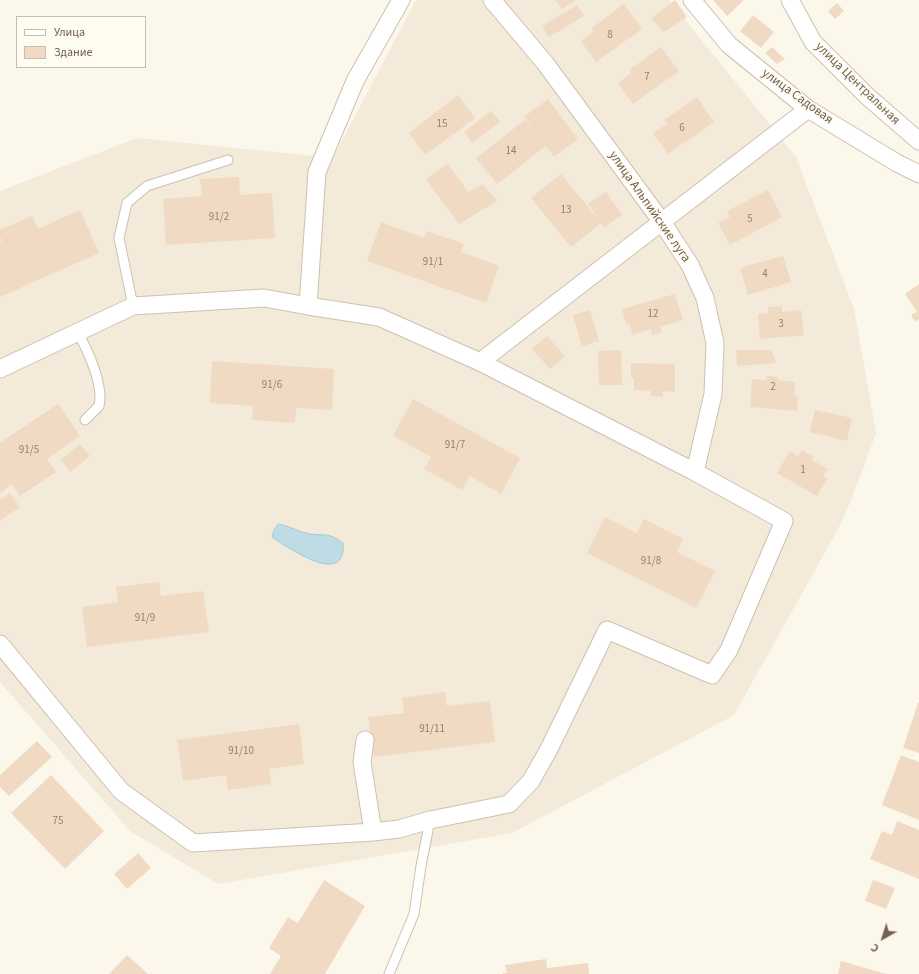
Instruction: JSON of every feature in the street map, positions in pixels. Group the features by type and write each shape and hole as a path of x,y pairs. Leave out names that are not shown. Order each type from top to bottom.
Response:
{"street":[{"path":"308,306 317,172 355,82 401,0"},
{"name":"улица Альпийские луга","path":"492,0 545,63 662,222 690,265 705,298 715,343 713,394 695,472"},
{"name":"улица Садовая","path":"692,0 729,45 808,109 897,163 919,174"},
{"name":"улица Центральная","path":"790,0 813,42 867,96 919,142"},
{"path":"480,362 808,109"},
{"path":"0,369 133,306 264,298 379,318 480,362 695,472 784,521 729,650 712,675 607,630 548,751 531,781 509,804 430,820 399,829 373,832 193,842 122,791 0,644"},
{"path":"365,740 362,762 373,832"}],"lane":[{"path":"133,306 119,238 127,203 147,186 228,160"},
{"path":"78,333 95,371 100,404 85,420"},
{"path":"389,974 414,914 430,820"}],"shaded area":[{"path":"416,0 669,0 796,157 854,309 876,433 850,503 838,529 734,715 512,833 218,884 130,831 0,682 0,191 137,138 333,158"}],"water":[{"path":"279,524 306,533 325,535 338,539 343,543 342,556 336,563 326,564 315,561 290,549 272,537 274,530"}],"building":[{"path":"555,0 575,0 562,9"},
{"path":"675,0 687,17 664,32 651,18"},
{"path":"713,0 744,0 727,16"},
{"path":"837,3 844,11 835,19 828,11"},
{"path":"624,4 642,29 596,62 581,41 594,31 592,28"},
{"path":"577,5 584,16 549,37 542,26"},
{"path":"753,15 774,32 761,48 740,31"},
{"path":"661,47 679,71 633,104 618,83 631,73 629,70"},
{"path":"772,47 785,59 777,64 765,53"},
{"path":"458,95 475,118 425,155 409,133"},
{"path":"697,97 714,122 668,154 653,133 667,124 664,120"},
{"path":"548,99 578,139 554,157 546,146 497,184 476,158 525,120 537,134 524,117"},
{"path":"491,111 500,122 472,143 464,132"},
{"path":"448,164 468,192 483,184 497,201 459,224 426,179"},
{"path":"561,174 601,223 571,247 531,198"},
{"path":"239,177 240,195 272,193 275,238 166,245 163,199 202,196 200,179"},
{"path":"768,190 782,217 730,245 718,223 730,217 727,211"},
{"path":"606,192 622,215 604,227 588,204"},
{"path":"80,210 99,253 0,297 0,242 2,241 0,237 0,230 32,216 38,229"},
{"path":"381,222 424,238 427,231 464,244 461,252 499,266 486,303 367,261"},
{"path":"783,256 791,282 748,295 740,268"},
{"path":"919,284 919,319 915,322 911,315 917,312 905,294"},
{"path":"675,294 683,320 660,327 662,332 652,335 651,329 633,335 629,323 626,324 622,309"},
{"path":"782,306 782,312 801,310 804,335 760,339 758,314 768,313 768,307"},
{"path":"590,310 599,341 582,346 573,315"},
{"path":"547,336 565,356 550,369 532,349"},
{"path":"621,350 622,385 599,385 598,351"},
{"path":"736,350 771,350 776,363 737,366"},
{"path":"212,361 334,369 332,410 296,408 295,423 252,420 253,406 210,403"},
{"path":"631,363 675,364 675,392 663,391 663,397 651,396 651,391 634,390 634,378 631,378"},
{"path":"767,376 778,377 778,380 795,382 794,395 798,396 797,411 750,407 752,379 767,380"},
{"path":"413,399 520,458 501,494 470,476 462,490 424,469 431,457 393,436"},
{"path":"58,404 80,436 47,459 56,472 20,496 12,484 0,493 0,443"},
{"path":"815,410 852,418 847,441 810,432"},
{"path":"80,444 90,456 70,472 61,460"},
{"path":"802,450 814,457 812,460 828,469 823,476 827,479 817,496 777,473 790,451 798,456"},
{"path":"10,493 20,507 0,521 0,500"},
{"path":"605,517 637,533 644,519 683,539 677,552 715,571 696,608 587,553"},
{"path":"159,582 161,596 203,591 209,632 87,647 82,607 118,602 116,587"},
{"path":"445,692 447,706 490,701 495,742 374,757 368,717 404,713 402,698"},
{"path":"919,703 919,753 903,748"},
{"path":"299,724 304,764 269,769 271,784 228,790 226,775 183,781 177,740"},
{"path":"37,741 52,757 9,796 0,787 0,775"},
{"path":"901,755 919,762 919,820 882,805"},
{"path":"51,775 104,831 65,869 11,813"},
{"path":"897,821 919,830 919,879 870,859 882,831 892,835"},
{"path":"138,853 151,868 127,889 114,874"},
{"path":"324,880 365,906 325,974 270,974 281,956 269,948 288,917 298,923"},
{"path":"873,880 895,888 886,909 865,901"},
{"path":"127,955 148,974 109,974"},
{"path":"546,959 547,968 588,963 589,974 503,974 507,973 505,965"},
{"path":"841,961 886,974 838,974"}]}
